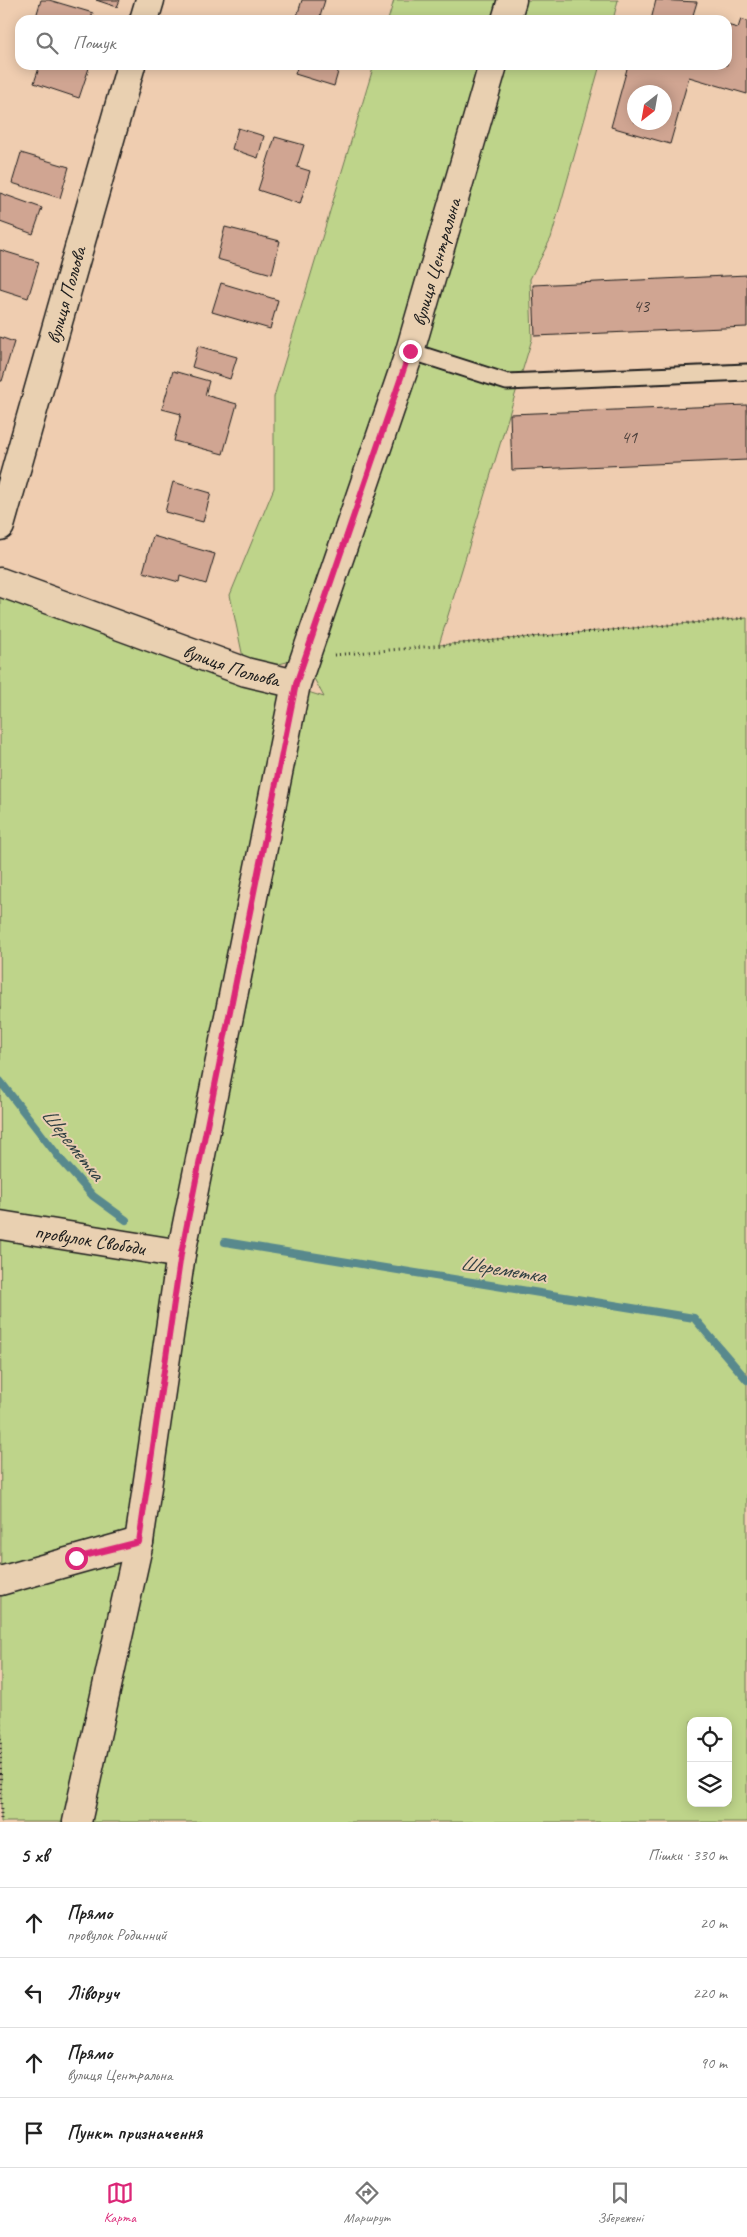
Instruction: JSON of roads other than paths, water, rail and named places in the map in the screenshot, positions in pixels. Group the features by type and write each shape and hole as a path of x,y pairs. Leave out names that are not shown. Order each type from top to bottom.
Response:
{"street":[{"path":"146,15 150,0"},
{"path":"508,15 512,0"},
{"name":"вулиця Польова","path":"0,526 130,70"},
{"name":"вулиця Центральна","path":"76,1822 139,1542 181,1254 296,684 303,658 410,351 492,70"},
{"name":"вулиця Польова","path":"0,582 246,672 296,684"},
{"name":"провулок Свободи","path":"0,1225 181,1254"},
{"path":"0,1581 139,1542"}],"lane":[{"path":"410,351 507,382 747,372"}],"waterway":[{"name":"Шереметка","path":"0,1081 62,1161 93,1196 126,1220"},
{"name":"Шереметка","path":"225,1242 694,1318 747,1380"}]}
